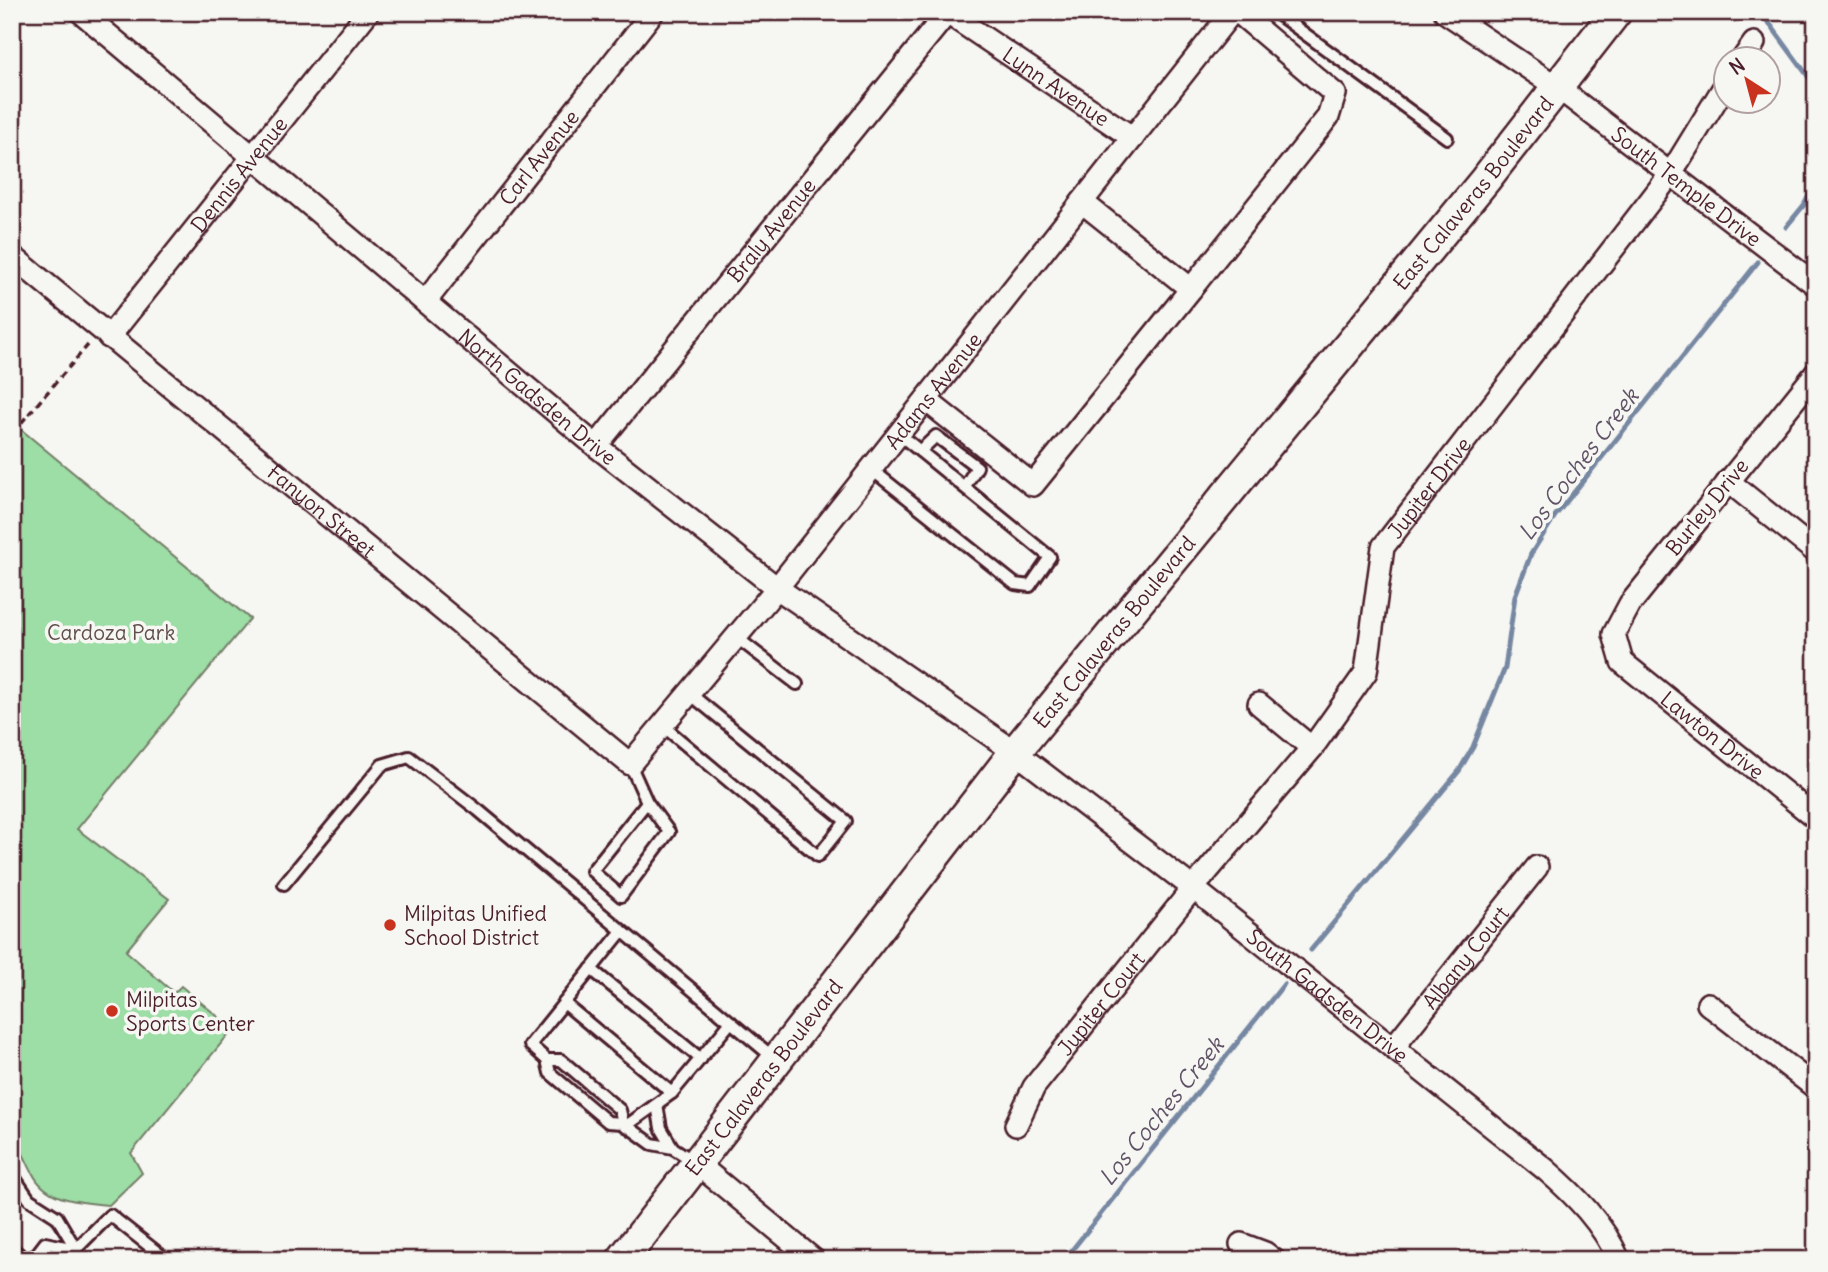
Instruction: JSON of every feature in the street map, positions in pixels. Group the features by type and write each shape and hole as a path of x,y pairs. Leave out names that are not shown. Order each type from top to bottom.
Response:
{"main road":[{"name":"East Calaveras Boulevard","path":"622,1260 684,1155 775,1059 1015,752 1616,12"}],"street":[{"name":"Dennis Avenue","path":"109,337 368,12"},
{"name":"Carl Avenue","path":"425,302 653,12"},
{"name":"Adams Avenue","path":"630,764 777,588 1232,12"},
{"path":"926,400 1033,485 1191,289 1328,117 1335,94 1238,12"},
{"name":"South Temple Drive","path":"1445,12 1557,87 1816,285"},
{"name":"North Gadsden Drive","path":"80,13 596,446 777,588 1015,752"},
{"name":"Lynn Avenue","path":"946,13 1133,138"},
{"name":"Braly Avenue","path":"596,446 946,13"},
{"name":"Jupiter Drive","path":"1193,888 1312,748 1366,672 1383,547 1670,175 1713,105"},
{"path":"1082,202 1191,289"},
{"name":"Fanyon Street","path":"12,256 630,764"},
{"name":"Burley Drive","path":"1615,648 1614,634 1618,620 1816,373"},
{"path":"1728,481 1816,552"},
{"name":"Lawton Drive","path":"1615,648 1622,662 1634,673 1816,818"},
{"path":"1259,704 1312,748"},
{"name":"South Gadsden Drive","path":"1015,752 1193,888 1568,1189 1603,1230 1619,1260"},
{"name":"Albany Court","path":"1394,1048 1536,867"},
{"name":"Jupiter Court","path":"1016,1125 1034,1087 1193,888"},
{"path":"1708,1004 1816,1088"},
{"path":"684,1155 814,1260"},
{"path":"1241,1244 1265,1253 1274,1260"}],"lane":[{"path":"1275,12 1447,138"},
{"path":"871,469 1014,584 1030,586 1050,557 899,434"},
{"path":"920,451 936,436 946,441 977,467 965,486"},
{"path":"736,637 797,684"},
{"path":"662,725 818,856 846,821 689,693"},
{"path":"284,884 382,765 409,757 775,1059"},
{"path":"630,764 647,802 669,832 621,896 592,871 647,802"},
{"path":"622,931 530,1045 547,1060 550,1073 608,1122 625,1124 652,1144 684,1155"},
{"path":"591,969 701,1059"},
{"path":"564,1003 672,1093"},
{"path":"625,1124 672,1093 732,1022"},
{"path":"547,1060 561,1060 620,1110 625,1124"},
{"path":"657,1105 661,1128 684,1155"},
{"path":"12,1174 29,1199 57,1217 76,1250"},
{"path":"76,1250 110,1215 166,1260"},
{"path":"32,1260 45,1243 76,1250"},
{"path":"12,1248 26,1260"}],"path":[{"path":"12,428 16,429 88,345"}],"green space":[{"name":"Cardoza Park","path":"12,422 250,619 77,829 169,899 126,951 174,993 181,986 233,1029 131,1153 142,1173 109,1205 65,1199 46,1189 38,1182 12,1140"}],"waterway":[{"name":"Los Coches Creek","path":"1761,12 1816,87"},
{"name":"Los Coches Creek","path":"1786,227 1804,205 1816,183"},
{"name":"Los Coches Creek","path":"1311,950 1459,771 1473,747 1505,668 1515,596 1531,554 1555,516 1758,262"},
{"name":"Los Coches Creek","path":"1064,1260 1284,984"}],"place":[{"name":"Milpitas Unified School District","path":"390,925"},
{"name":"Milpitas Sports Center","path":"112,1011"}]}
